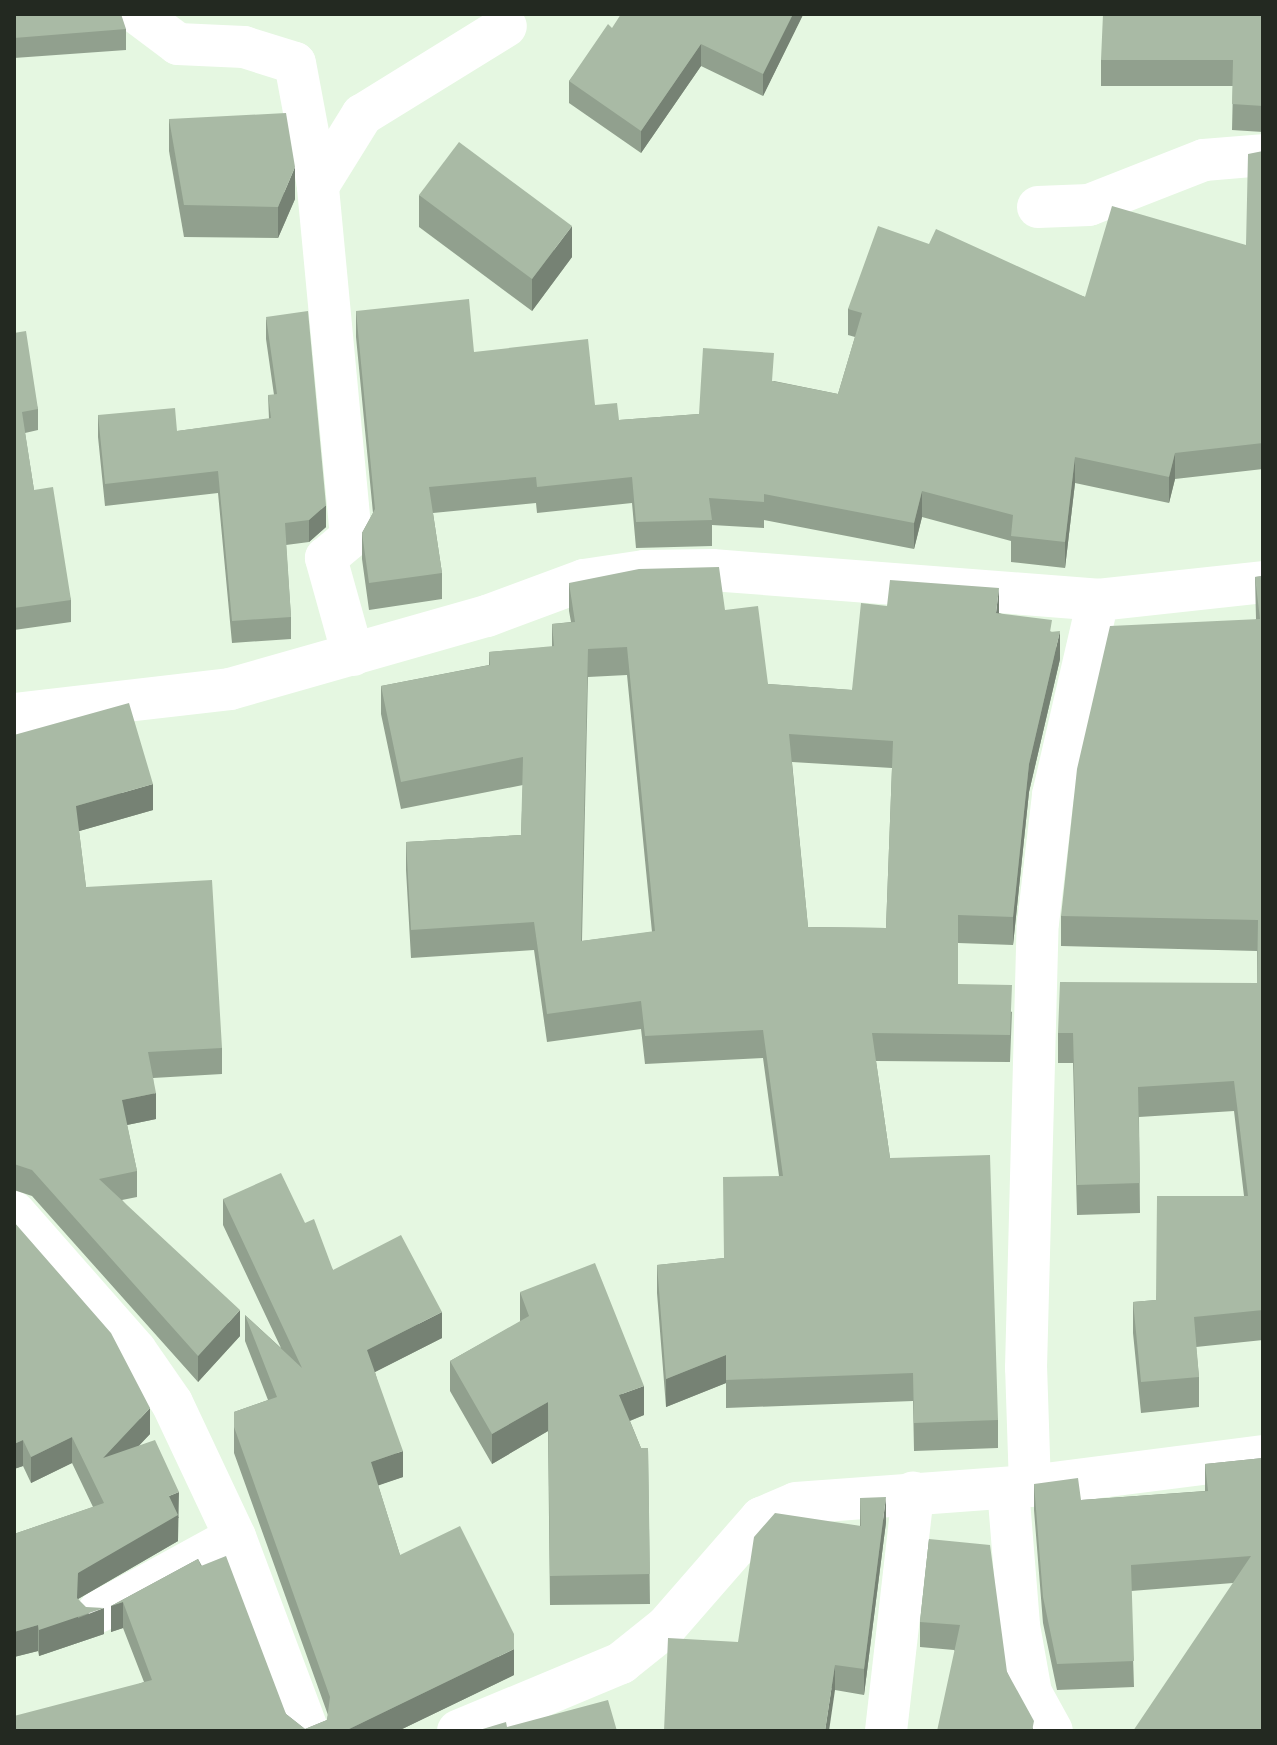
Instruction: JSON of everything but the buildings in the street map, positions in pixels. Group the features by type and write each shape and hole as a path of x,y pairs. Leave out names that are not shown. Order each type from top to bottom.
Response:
{"street":[{"path":"138,14 178,44 244,47 295,63 318,186 351,537 326,558 353,655"},
{"path":"318,186 362,115 506,26"},
{"path":"1038,207 1089,205 1204,160 1263,155"},
{"path":"14,714 230,689 487,616 584,580 644,571 712,570 1098,600 1263,582"},
{"path":"1052,1731 1031,1693 1023,1653 1019,1487 1026,1368 1038,923 1053,795 1098,600"},
{"path":"14,1212 136,1351 197,1450 235,1537 308,1731"},
{"path":"458,1731 621,1663 666,1627 761,1518 796,1503 1019,1487 1263,1456"},
{"path":"886,1731 913,1493"},
{"path":"98,1612 235,1537"}]}
